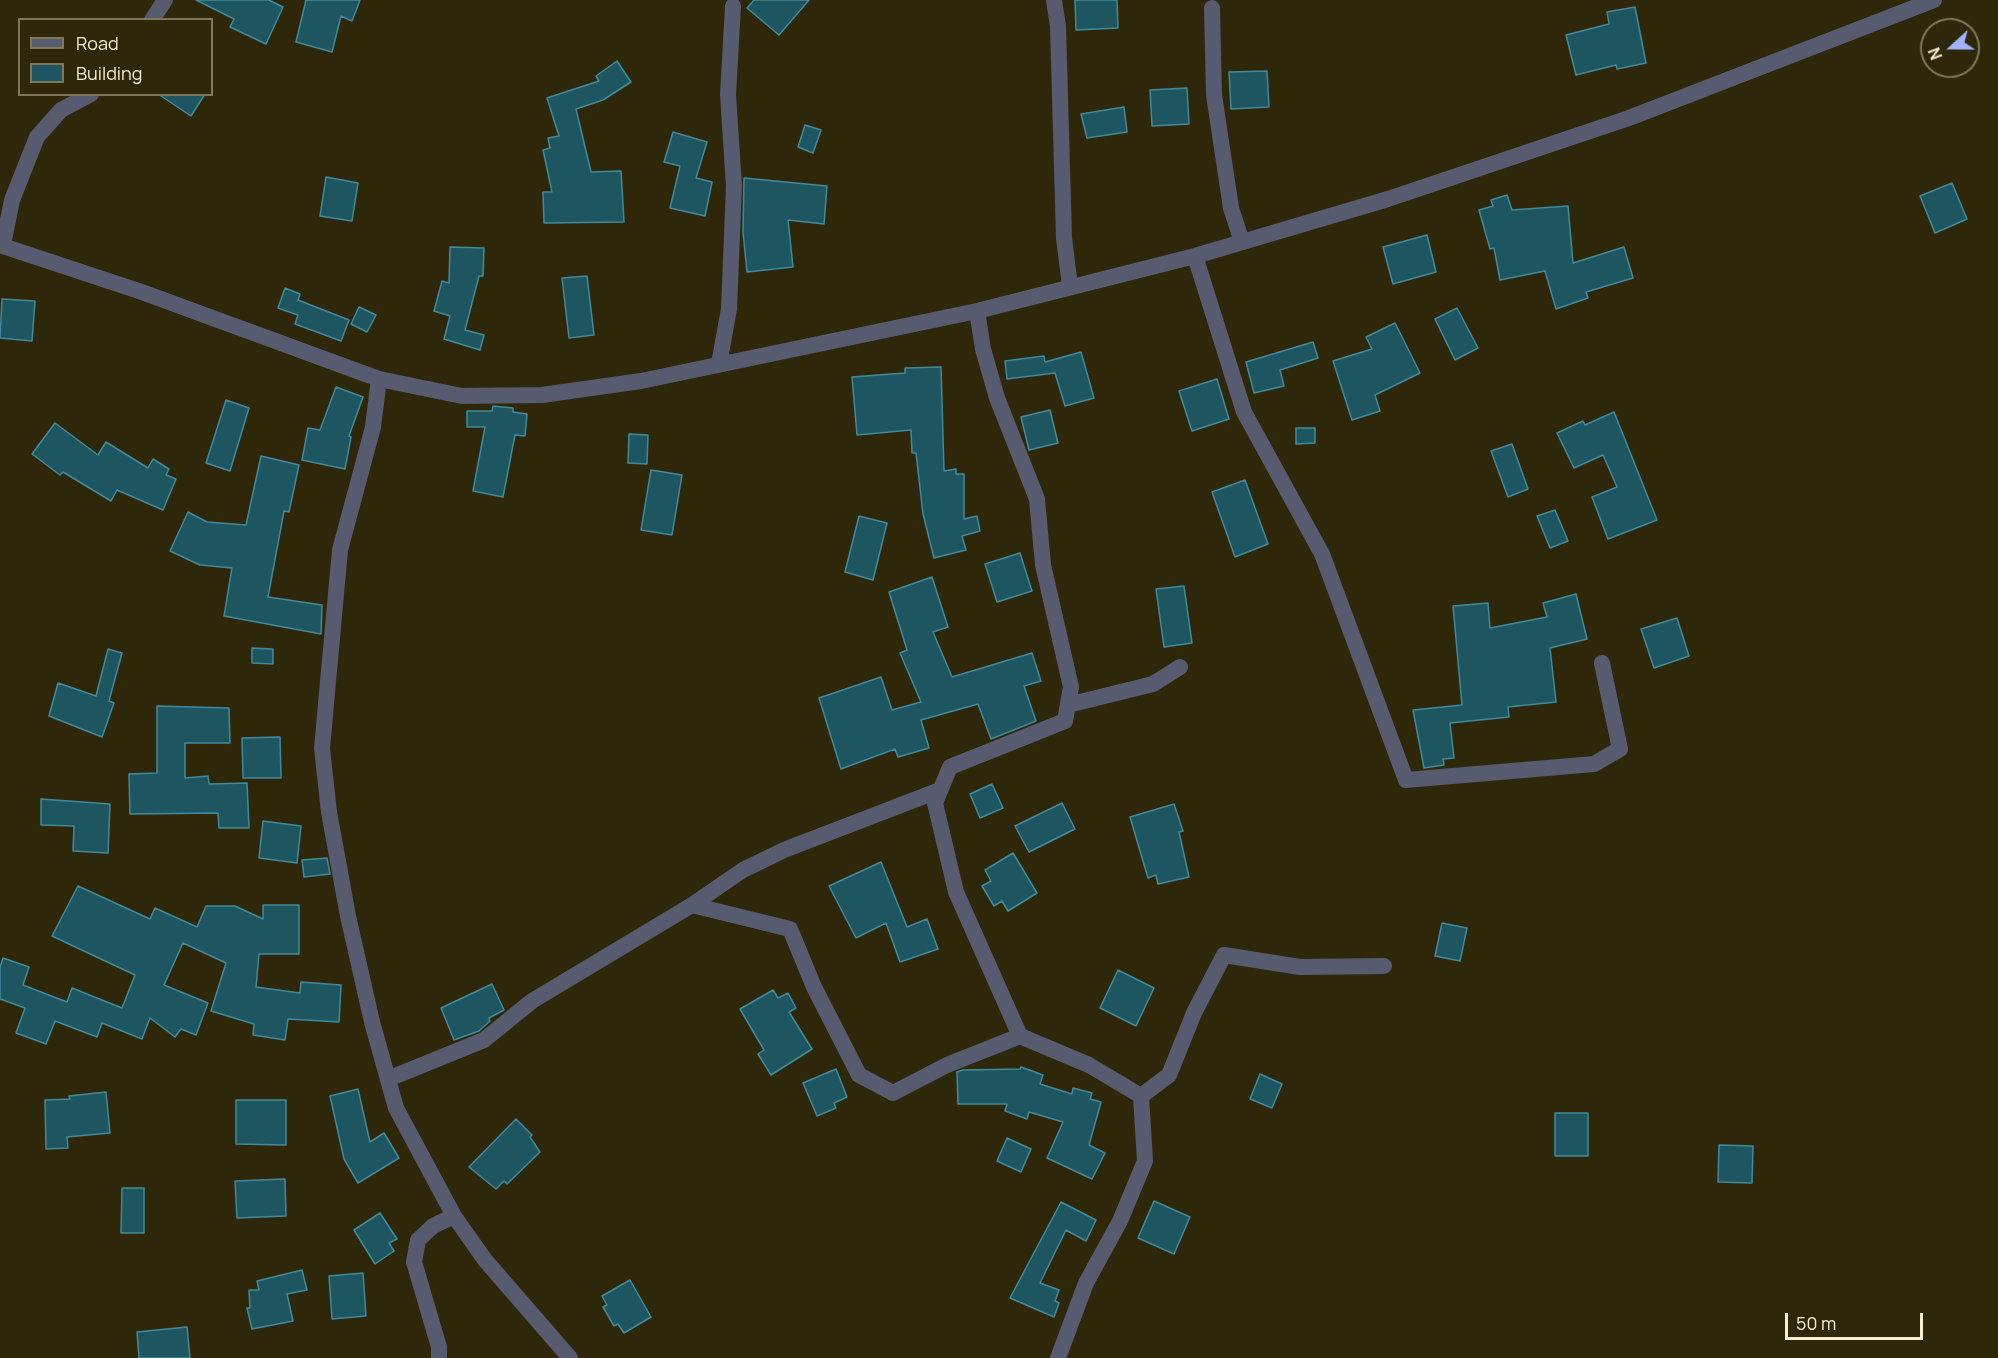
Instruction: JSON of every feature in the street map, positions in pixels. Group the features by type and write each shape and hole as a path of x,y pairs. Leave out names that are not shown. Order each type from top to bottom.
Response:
{"street":[{"path":"153,18 165,0"},
{"path":"1054,0 1058,26 1064,238 1070,286"},
{"path":"88,96 61,110 37,137 12,200 1,245 139,291 379,379 462,396 542,396 641,381 977,311 1195,256 1388,199 1629,118 1934,0"},
{"path":"719,364 729,309 734,186 728,95 733,6"},
{"path":"1212,9 1214,96 1231,208 1242,242"},
{"path":"1195,256 1244,412 1322,554 1406,780 1594,764 1620,749 1602,663"},
{"path":"977,311 983,349 997,398 1037,499 1043,565 1071,687 1065,722 950,767 935,803 956,892 1020,1036 1089,1065 1141,1096"},
{"path":"379,379 373,427 340,550 322,748 329,812 348,916 396,1108 454,1216 485,1260 570,1358"},
{"path":"1068,705 1153,684 1180,667"},
{"path":"388,1079 484,1040 532,1001 692,905 743,870 784,850 940,790"},
{"path":"692,905 790,929 814,987 859,1075 893,1093 947,1065 1020,1036"},
{"path":"1141,1096 1169,1075 1194,1013 1224,955 1300,967 1384,966"},
{"path":"1058,1358 1086,1283 1120,1221 1145,1161 1141,1096"},
{"path":"439,1358 439,1347 414,1262 418,1240 433,1226 454,1216"}],"building":[{"path":"196,0 269,0 283,7 266,44 230,27 234,19"},
{"path":"306,0 360,0 352,21 341,16 332,52 296,42"},
{"path":"754,0 809,0 779,35 747,8"},
{"path":"1075,0 1117,0 1118,28 1076,30"},
{"path":"1635,7 1646,63 1617,69 1616,65 1576,75 1566,35 1609,24 1607,12"},
{"path":"617,61 631,82 603,100 576,109 591,172 621,171 624,222 544,223 543,192 552,192 543,150 550,148 548,138 559,136 547,98 599,81 596,76"},
{"path":"1267,71 1269,107 1231,109 1229,72"},
{"path":"1187,88 1189,124 1152,126 1150,90"},
{"path":"161,96 204,96 191,116"},
{"path":"1124,107 1127,132 1087,138 1081,114"},
{"path":"805,125 821,130 813,153 798,147"},
{"path":"673,132 707,142 696,178 712,182 705,216 670,208 680,166 664,162"},
{"path":"326,177 358,183 352,221 320,216"},
{"path":"744,178 827,186 824,224 788,220 793,267 747,272 743,232"},
{"path":"1952,183 1967,219 1935,233 1920,196"},
{"path":"1507,195 1512,210 1568,206 1573,263 1624,247 1633,278 1586,292 1588,298 1556,309 1545,271 1500,280 1494,248 1490,249 1479,210 1493,206 1491,200"},
{"path":"1427,235 1436,272 1393,284 1383,247"},
{"path":"450,247 484,248 483,276 479,276 465,330 484,335 480,350 444,339 450,316 434,311 442,281 449,283"},
{"path":"587,276 594,335 569,338 562,278"},
{"path":"285,288 300,294 298,300 349,320 341,341 295,324 298,315 278,308"},
{"path":"2,299 35,301 32,341 0,338"},
{"path":"359,307 376,315 367,332 351,324"},
{"path":"1457,308 1478,348 1455,360 1435,319"},
{"path":"1395,323 1420,373 1375,395 1380,411 1352,420 1333,361 1372,349 1366,337"},
{"path":"1313,342 1318,358 1280,370 1284,386 1254,393 1246,362"},
{"path":"1081,352 1094,398 1065,406 1055,373 1007,379 1005,361 1044,356 1045,362"},
{"path":"941,367 944,471 956,469 956,474 964,474 964,519 977,516 980,531 962,536 966,550 934,558 923,514 916,453 912,453 911,430 857,435 852,377 905,373 905,368"},
{"path":"1217,379 1229,419 1192,431 1179,391"},
{"path":"336,387 363,397 349,436 351,437 345,469 302,460 308,428 320,430"},
{"path":"226,400 249,408 230,471 206,463"},
{"path":"493,406 513,408 513,412 527,414 525,436 515,435 503,497 473,491 485,427 467,427 467,411 492,411"},
{"path":"1050,410 1058,443 1029,450 1021,417"},
{"path":"1614,412 1657,520 1608,539 1592,497 1617,487 1603,455 1574,468 1557,433 1583,421 1585,425"},
{"path":"55,423 98,455 106,442 148,468 153,459 169,469 166,475 176,479 163,510 117,490 111,501 63,472 60,475 32,454"},
{"path":"1296,428 1315,428 1315,443 1296,444"},
{"path":"629,434 648,435 647,464 628,463"},
{"path":"1512,444 1528,489 1508,497 1491,451"},
{"path":"261,456 299,465 289,512 284,511 268,597 322,605 321,634 224,616 232,568 200,565 170,551 188,512 207,522 246,525"},
{"path":"651,470 682,475 672,535 641,530"},
{"path":"1245,480 1268,544 1235,557 1212,492"},
{"path":"1555,510 1568,541 1550,548 1537,516"},
{"path":"859,516 887,523 873,580 845,572"},
{"path":"1020,553 1032,591 997,602 985,564"},
{"path":"932,577 948,627 933,632 952,677 1032,653 1041,681 1024,686 1036,721 991,739 978,704 921,720 929,748 898,757 895,749 841,769 819,698 881,677 892,710 921,702 900,653 907,650 889,592"},
{"path":"1184,586 1192,643 1164,647 1156,589"},
{"path":"1576,594 1587,639 1550,648 1556,702 1508,707 1509,717 1450,723 1454,758 1443,759 1444,765 1424,768 1413,710 1462,705 1453,606 1488,603 1490,628 1547,617 1543,603"},
{"path":"1677,618 1689,656 1654,668 1641,629"},
{"path":"252,648 273,649 273,664 252,663"},
{"path":"108,649 122,653 109,701 114,703 102,737 49,716 58,683 96,696"},
{"path":"157,706 229,708 230,743 185,743 185,778 208,776 209,784 247,783 249,828 219,828 218,813 130,814 129,774 157,773"},
{"path":"280,737 281,778 243,778 242,738"},
{"path":"992,784 1003,808 980,818 970,794"},
{"path":"41,799 110,804 108,853 73,851 74,826 41,825"},
{"path":"1062,803 1075,829 1029,852 1015,826"},
{"path":"1174,804 1183,831 1179,832 1189,877 1158,884 1156,875 1148,878 1130,817"},
{"path":"263,821 301,826 297,863 259,858"},
{"path":"1013,853 1037,893 1008,911 1002,901 994,906 982,886 991,881 985,870"},
{"path":"327,858 330,874 304,877 302,860"},
{"path":"881,862 907,927 927,919 938,949 900,962 886,923 856,938 829,886"},
{"path":"78,886 150,919 155,908 197,927 206,906 235,906 263,919 263,905 299,905 299,954 259,954 256,987 300,993 301,982 341,985 339,1022 288,1019 285,1040 253,1035 254,1024 211,1011 226,963 183,943 164,985 208,1003 196,1035 181,1029 175,1037 150,1018 142,1039 102,1023 97,1037 55,1021 46,1044 16,1033 25,1008 0,999 0,967 3,958 29,967 23,985 67,1002 72,988 122,1008 135,975 52,936"},
{"path":"1442,923 1467,928 1460,961 1435,956"},
{"path":"1118,970 1154,988 1136,1026 1100,1008"},
{"path":"492,984 504,1010 489,1018 490,1021 479,1031 454,1040 441,1008"},
{"path":"773,990 778,998 788,993 796,1008 789,1012 812,1049 771,1075 758,1054 764,1050 740,1009"},
{"path":"1021,1067 1043,1075 1040,1084 1072,1094 1073,1088 1092,1093 1090,1099 1101,1102 1089,1145 1105,1153 1092,1179 1047,1158 1063,1122 1029,1112 1027,1119 1005,1111 1007,1104 958,1104 957,1072 1020,1069"},
{"path":"836,1069 847,1097 834,1103 836,1108 817,1116 803,1083"},
{"path":"1260,1074 1282,1084 1272,1108 1250,1099"},
{"path":"358,1089 370,1142 384,1133 399,1158 358,1183 344,1159 330,1096"},
{"path":"106,1092 110,1133 67,1137 68,1148 46,1149 45,1100 70,1099 69,1096"},
{"path":"236,1100 286,1100 286,1145 236,1144"},
{"path":"1555,1113 1588,1113 1588,1156 1555,1156"},
{"path":"516,1119 532,1135 530,1137 540,1152 507,1184 504,1181 496,1189 469,1167"},
{"path":"1007,1138 1031,1149 1021,1172 997,1161"},
{"path":"1719,1145 1753,1146 1752,1183 1718,1182"},
{"path":"285,1179 286,1216 237,1218 235,1181"},
{"path":"122,1188 144,1188 144,1233 121,1233"},
{"path":"1154,1201 1190,1217 1174,1254 1138,1238"},
{"path":"1061,1202 1096,1220 1086,1241 1066,1230 1040,1283 1059,1290 1055,1301 1059,1303 1054,1317 1010,1298"},
{"path":"380,1213 397,1239 389,1243 394,1251 375,1264 354,1230"},
{"path":"302,1270 307,1290 287,1294 293,1321 252,1329 247,1308 250,1308 249,1290 259,1290 257,1281"},
{"path":"363,1273 366,1316 332,1319 329,1276"},
{"path":"630,1280 651,1317 624,1333 618,1324 614,1326 603,1307 607,1305 602,1296"},
{"path":"187,1327 190,1358 139,1358 137,1332"}]}
